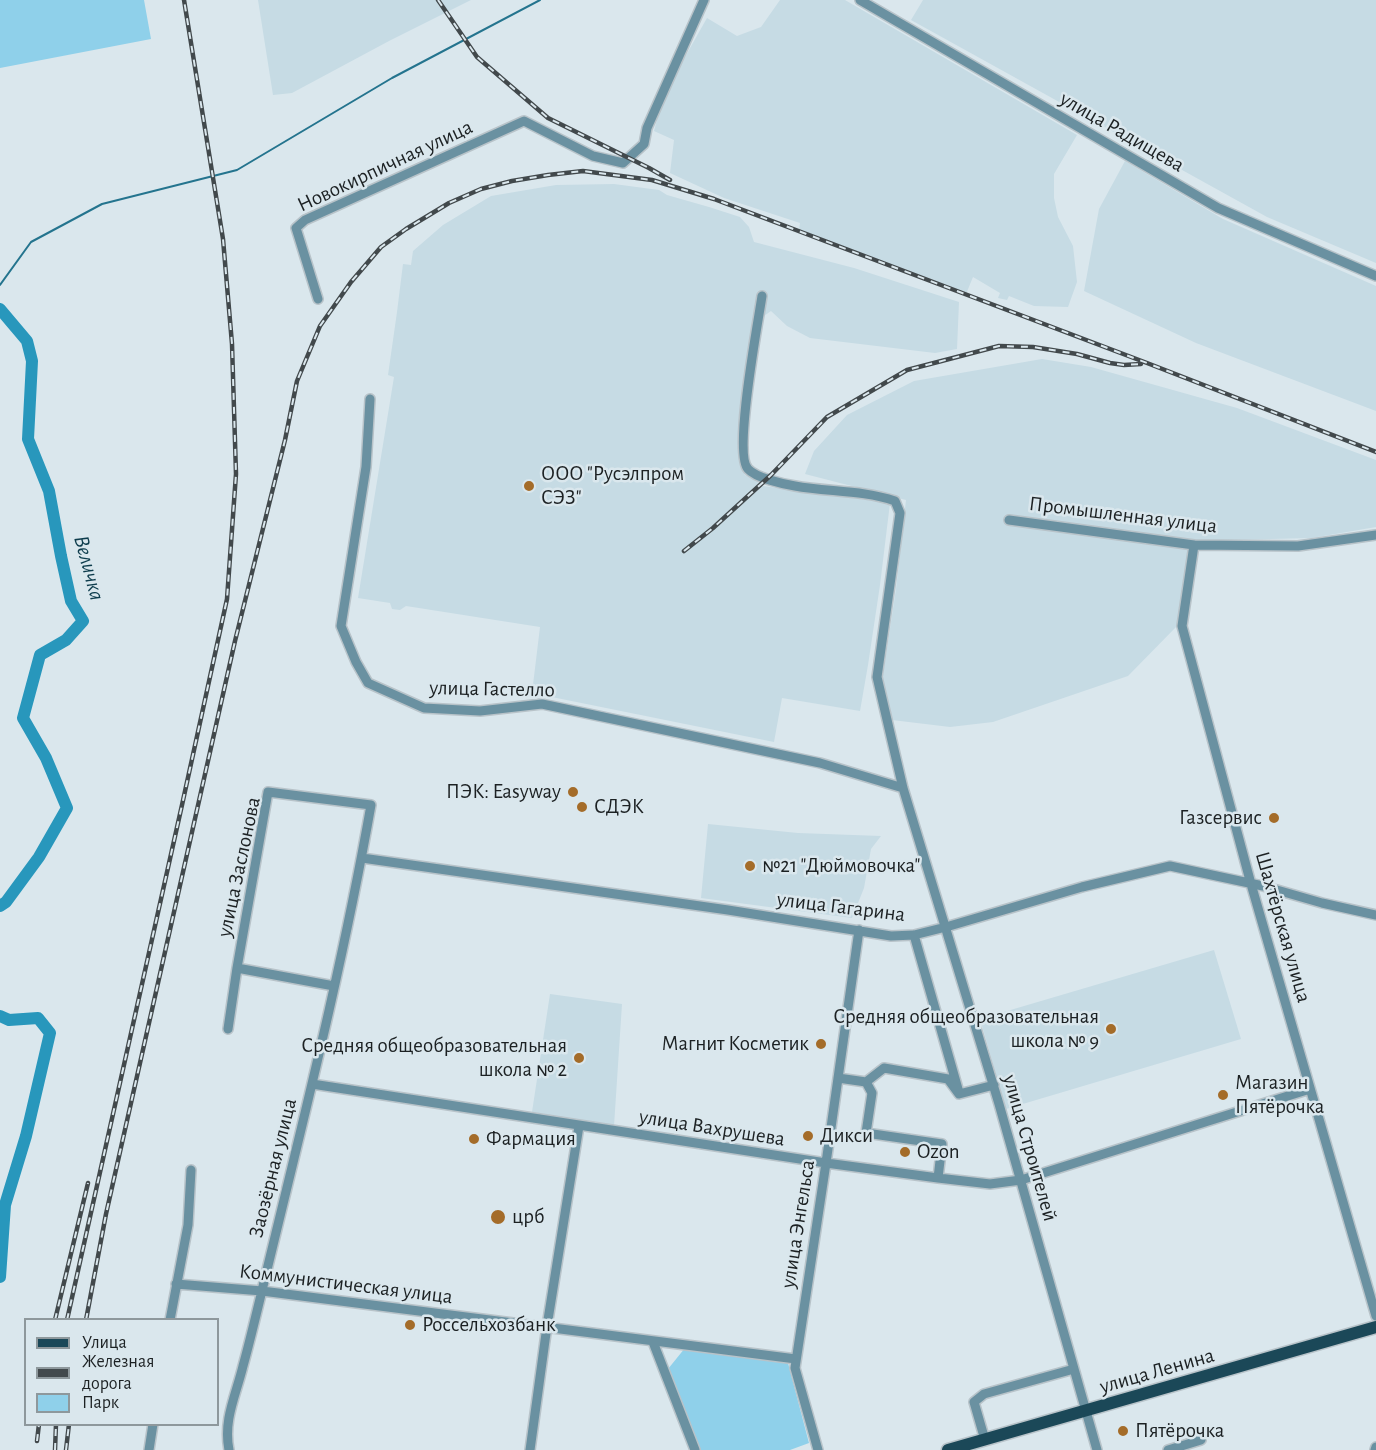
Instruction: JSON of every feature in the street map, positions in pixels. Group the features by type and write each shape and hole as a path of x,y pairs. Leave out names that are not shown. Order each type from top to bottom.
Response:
{"main road":[{"name":"улица Ленина","path":"948,1450 1376,1327"}],"street":[{"name":"Новокирпичная улица","path":"318,299 296,228 305,220 524,121 593,156 623,163 644,144 647,128 704,0"},
{"name":"улица Радищева","path":"860,0 1218,208 1376,276"},
{"name":"улица Строителей","path":"762,296 745,408 743,459 747,468 757,476 794,486 879,496 895,501 900,513 877,677 903,788 994,1085 1097,1450"},
{"name":"улица Гастелло","path":"370,399 366,467 340,626 368,683 424,708 480,711 542,704 820,763 903,788"},
{"name":"Промышленная улица","path":"1009,520 1194,545 1298,546 1376,536"},
{"name":"Шахтёрская улица","path":"1194,545 1182,626 1251,884 1376,1316"},
{"name":"улица Заслонова","path":"228,1029 268,792 371,805 362,858"},
{"name":"улица Гагарина","path":"362,858 728,910 891,936 914,935 946,927 1082,887 1170,866 1376,915"},
{"name":"Заозёрная улица","path":"229,1450 227,1420 243,1368 312,1084 362,858"},
{"name":"улица Энгельса","path":"818,1450 795,1368 859,930"},
{"path":"914,935 959,1094"},
{"path":"237,968 334,986"},
{"path":"866,1083 884,1068 948,1079 959,1094"},
{"path":"838,1078 866,1083 872,1093 866,1133 942,1144 938,1178"},
{"name":"улица Вахрушева","path":"312,1084 826,1163 990,1184 1021,1180 1310,1089"},
{"path":"959,1094 994,1085"},
{"path":"530,1450 579,1126"},
{"path":"170,1318 188,1225 191,1170"},
{"name":"Коммунистическая улица","path":"176,1284 262,1291 796,1359"},
{"path":"653,1342 695,1450"},
{"path":"985,1440 974,1402 984,1394 1074,1370"},
{"path":"149,1450 153,1426"},
{"path":"1168,1450 1201,1440"}],"shaded area":[{"path":"258,0 471,0 292,93 273,95"},
{"path":"780,0 845,0 1077,135 1054,174 1054,198 1058,217 1073,246 1077,282 1068,307 1034,306 1009,296 1007,300 998,298 1000,293 973,277 966,294 799,230 800,223 724,198 670,173 674,140 654,131 659,112 681,64 707,18 737,36 761,27"},
{"path":"923,0 1376,0 1376,263 1267,217 911,20"},
{"path":"1125,161 1223,219 1376,286 1376,411 1196,343 1084,291 1099,209"},
{"path":"614,184 659,190 667,195 740,217 749,227 754,242 854,268 959,302 957,349 935,353 810,338 787,326 771,311 754,323 742,401 740,447 741,467 745,475 763,486 890,503 880,585 860,711 782,698 774,742 532,693 540,627 406,606 400,610 392,609 390,603 358,598 394,377 388,375 403,264 411,265 413,251 443,225 491,196 556,185"},
{"path":"1042,359 1091,367 1237,408 1376,460 1376,527 1312,538 1191,541 1178,625 1128,676 993,722 950,727 892,720 882,681 906,500 805,474 814,451 847,415 914,381"},
{"path":"708,824 798,833 881,836 871,849 864,888 852,918 701,898"},
{"name":"Средняя общеобразовательная школа № 9","path":"1214,950 1241,1039 1006,1109 980,1019"},
{"name":"Средняя общеобразовательная школа № 2","path":"550,994 622,1004 614,1126 532,1112"}],"green space":[{"path":"0,0 144,0 151,39 0,68"},
{"path":"685,1348 788,1363 809,1443 790,1450 698,1450 668,1369"}],"waterway":[{"path":"0,285 31,242 102,204 237,170 392,78 540,0"},
{"name":"Величка","path":"0,309 27,341 32,361 28,439 49,491 71,601 83,621 66,640 40,655 23,718 46,758 67,808 39,857 6,902 0,906"},
{"name":"Величка","path":"0,1016 9,1020 38,1018 50,1033 26,1136 5,1205 0,1277"}],"railway":[{"path":"67,1318 227,599 236,474 232,344 223,239 184,0"},
{"path":"438,0 477,57 548,118 670,180"},
{"path":"86,1318 106,1214 235,641 285,440 297,381 320,326 351,282 381,247 406,229 449,203 481,189 512,181 583,171 652,180 714,199 1376,452"},
{"path":"684,551 771,475 827,417 907,370 999,346 1033,347 1077,354 1110,363 1141,364"},
{"path":"55,1318 88,1183"},
{"path":"37,1441 39,1426"},
{"path":"55,1450 56,1426"},
{"path":"66,1450 69,1426"}],"place":[{"name":"ООО \"Русэлпром СЭЗ\"","path":"529,486"},
{"name":"ПЭК: Easyway","path":"573,792"},
{"name":"СДЭК","path":"582,807"},
{"name":"Газсервис","path":"1274,818"},
{"name":"№21 \"Дюймовочка\"","path":"750,866"},
{"name":"Средняя общеобразовательная школа № 9","path":"1111,1029"},
{"name":"Магнит Косметик","path":"821,1044"},
{"name":"Средняя общеобразовательная школа № 2","path":"579,1058"},
{"name":"Магазин Пятёрочка","path":"1223,1095"},
{"name":"Дикси","path":"808,1136"},
{"name":"Фармация","path":"474,1139"},
{"name":"Ozon","path":"905,1152"},
{"name":"црб","path":"498,1217"},
{"name":"Россельхозбанк","path":"410,1325"},
{"name":"Пятёрочка","path":"1123,1431"}]}
